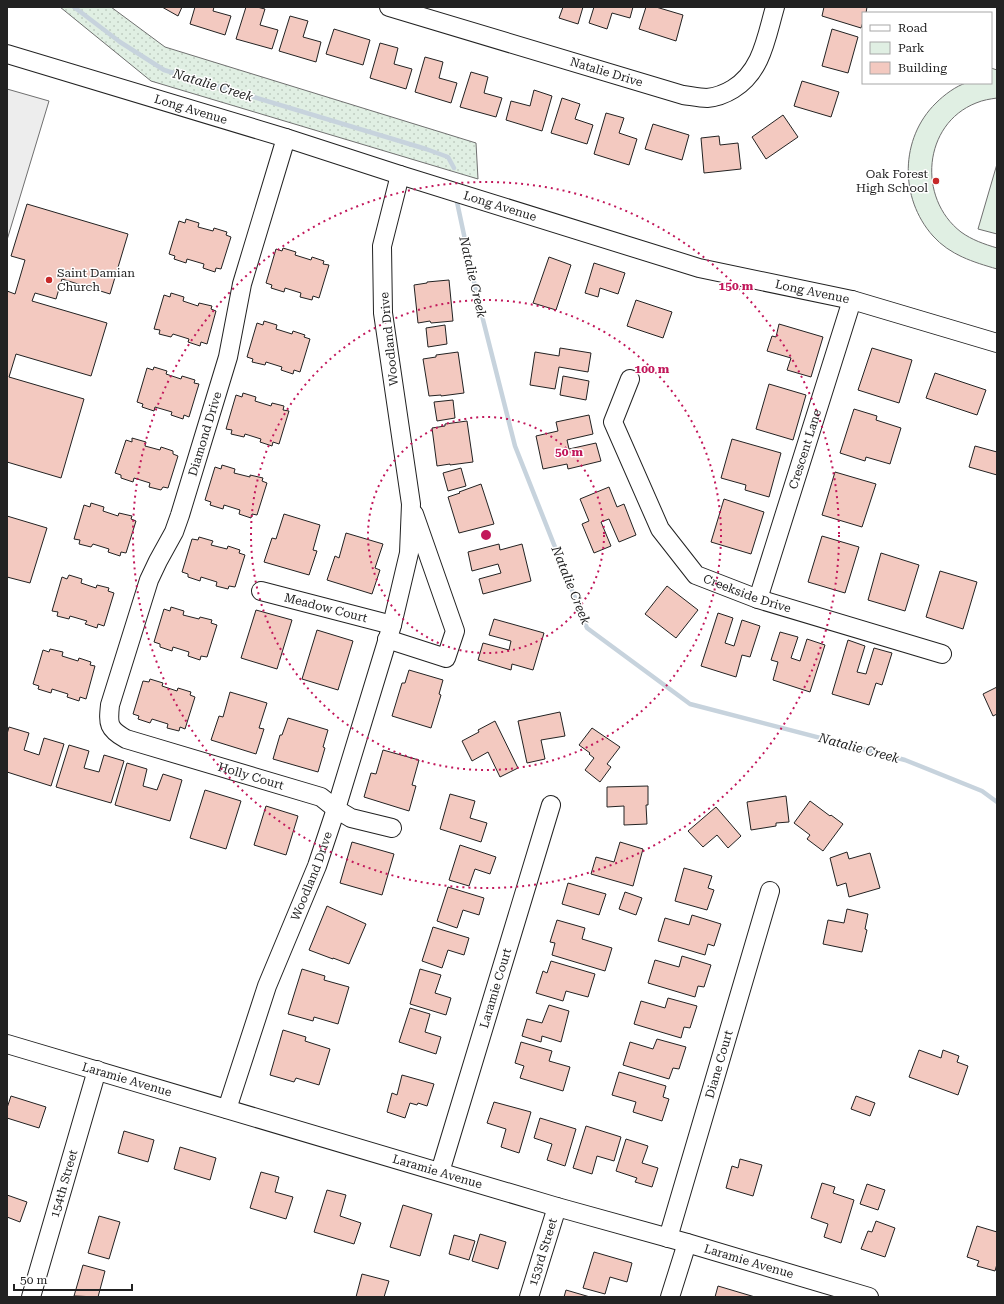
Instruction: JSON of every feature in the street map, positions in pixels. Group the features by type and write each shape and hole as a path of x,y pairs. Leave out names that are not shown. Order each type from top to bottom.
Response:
{"street":[{"name":"Natalie Drive","path":"389,7 683,95 706,98 721,95 731,90 746,79 752,72 762,52 775,7"},
{"name":"Long Avenue","path":"7,54 286,138 699,268 852,300 997,343"},
{"name":"Diamond Drive","path":"110,724 110,705 149,580 174,532 228,357 242,284 286,138"},
{"name":"Woodland Drive","path":"227,1109 267,986 317,866 336,809 390,632 409,553 411,504 383,313 382,246 400,175"},
{"name":"Crescent Lane","path":"758,598 852,300"},
{"name":"Creekside Drive","path":"630,379 613,422 660,529 696,576 758,598 942,654"},
{"name":"Woodland Drive","path":"390,632 446,658 455,631 411,504"},
{"name":"Meadow Court","path":"261,591 390,632"},
{"name":"Holly Court","path":"110,724 116,733 126,739 321,797 336,809 351,818 392,828"},
{"name":"Laramie Court","path":"440,1172 551,805"},
{"name":"Diane Court","path":"668,1238 770,891"},
{"name":"Laramie Avenue","path":"7,1044 557,1207 687,1243 869,1297"},
{"name":"154th Street","path":"31,1297 97,1070"},
{"name":"153rd Street","path":"529,1297 557,1207"},
{"path":"670,1297 687,1243"}],"green space":[{"path":"60,7 111,7 165,47 476,143 478,179 151,81"},
{"path":"992,68 997,70 997,98 976,103 958,113 945,127 936,144 932,163 932,182 937,200 947,218 965,235 978,242 997,248 997,269 962,257 940,243 922,221 914,204 910,186 908,168 910,150 916,133 924,117 936,103 958,86 963,84 992,84"},
{"path":"997,164 997,234 978,229"}],"shaded area":[{"path":"7,89 49,101 7,240"}],"building":[{"path":"162,7 182,7 178,16"},
{"path":"195,7 214,7 213,11 231,16 225,35 190,24"},
{"path":"246,7 265,9 260,25 278,30 272,49 236,39"},
{"path":"563,7 583,7 578,24 559,18"},
{"path":"594,7 633,7 630,18 612,13 607,29 589,23"},
{"path":"646,7 656,7 683,15 676,41 639,29"},
{"path":"824,7 867,7 866,12 862,12 861,28 822,16"},
{"path":"290,16 308,21 303,37 321,42 316,62 279,51"},
{"path":"334,29 370,40 363,65 326,54"},
{"path":"832,29 858,37 848,73 822,66"},
{"path":"380,43 398,48 394,64 412,69 406,89 370,78"},
{"path":"425,57 443,62 439,78 457,83 451,103 415,92"},
{"path":"471,72 488,77 484,93 502,98 496,117 460,107"},
{"path":"802,81 839,92 831,117 794,106"},
{"path":"534,90 552,96 542,131 506,120 511,101 530,106"},
{"path":"562,98 580,104 575,119 593,125 587,144 551,133"},
{"path":"606,113 624,118 619,133 637,139 629,165 594,154"},
{"path":"783,115 798,137 766,159 752,137"},
{"path":"653,124 689,135 682,160 645,149"},
{"path":"719,136 720,145 738,143 741,169 704,173 701,138"},
{"path":"27,204 128,234 110,294 62,279 56,299 35,293 32,301 107,323 91,376 16,354 9,377 84,399 61,478 7,462 7,291 15,294 25,260 11,256"},
{"path":"186,219 199,223 198,227 213,231 214,228 227,232 226,235 231,237 221,269 216,268 215,272 203,268 204,264 187,259 186,263 174,259 175,256 169,254 179,221 185,223"},
{"path":"283,248 296,252 295,255 311,260 312,257 324,261 323,264 329,265 319,298 313,296 312,300 300,297 301,293 285,288 284,292 271,288 272,285 266,283 276,249 282,251"},
{"path":"549,257 571,265 556,310 533,303"},
{"path":"594,263 625,273 618,294 600,288 598,297 585,293"},
{"path":"449,280 453,321 431,323 430,321 418,323 414,285"},
{"path":"171,293 184,297 183,301 198,306 199,303 212,306 211,309 216,311 207,344 201,342 200,346 188,342 189,339 173,334 171,337 159,334 160,330 154,329 164,295 170,297"},
{"path":"636,300 672,312 663,338 627,326"},
{"path":"264,321 277,325 276,329 292,334 293,331 305,335 304,337 310,339 300,372 294,370 293,374 281,370 282,367 266,362 265,365 252,362 253,359 247,357 257,323 263,325"},
{"path":"779,324 823,337 811,377 787,370 791,358 767,351 772,336 776,337"},
{"path":"445,325 447,344 428,347 426,328"},
{"path":"560,348 591,353 588,372 559,367 555,389 530,385 535,352 559,356"},
{"path":"872,348 912,360 899,403 858,390"},
{"path":"458,352 464,393 429,396 423,359 436,357 436,355"},
{"path":"154,367 167,371 166,374 181,379 182,376 195,380 194,383 199,384 189,417 184,415 183,419 171,415 172,412 155,407 154,411 142,407 143,404 137,402 147,368 153,370"},
{"path":"935,373 986,390 977,415 926,398"},
{"path":"563,376 589,381 586,400 560,395"},
{"path":"769,384 806,395 793,440 756,429"},
{"path":"243,393 256,397 255,401 271,406 272,403 284,406 283,410 289,411 279,444 273,442 272,446 260,442 261,439 245,434 244,437 231,434 232,430 226,429 236,395 242,397"},
{"path":"453,400 455,418 437,421 434,402"},
{"path":"854,409 877,416 876,420 901,428 890,464 866,457 865,461 840,453"},
{"path":"589,415 593,434 567,440 569,449 596,443 601,461 568,469 567,464 543,469 536,436 558,431 556,422"},
{"path":"467,421 473,462 437,466 432,428 445,426 445,424"},
{"path":"132,438 146,442 145,446 160,450 161,447 173,451 173,454 178,456 168,488 163,487 161,490 149,487 150,483 134,478 133,482 121,478 121,475 115,473 126,440 132,442"},
{"path":"732,439 781,453 769,497 745,490 746,485 721,478"},
{"path":"975,446 997,452 997,475 969,467"},
{"path":"222,465 235,469 234,473 250,477 250,475 263,478 262,481 267,483 257,515 252,514 251,518 239,514 240,510 224,505 223,509 210,505 211,502 205,500 215,467 221,469"},
{"path":"461,468 466,486 448,491 443,473"},
{"path":"835,472 876,484 862,527 822,515"},
{"path":"481,484 494,524 459,533 448,497"},
{"path":"609,487 617,507 624,504 636,535 619,542 609,519 601,522 611,546 594,553 582,524 589,521 580,499"},
{"path":"724,499 764,512 751,554 711,542"},
{"path":"91,503 104,507 103,511 118,516 119,513 132,516 131,519 136,521 126,553 121,552 120,556 108,552 109,549 93,544 91,547 79,544 80,540 74,539 84,505 90,507"},
{"path":"284,514 320,525 313,550 317,551 309,575 264,562 272,538 276,539"},
{"path":"7,516 47,528 30,583 7,577"},
{"path":"346,533 383,544 375,568 380,570 372,594 327,580 335,556 339,558"},
{"path":"822,536 859,547 845,593 808,582"},
{"path":"199,537 213,541 211,545 227,549 228,546 240,550 239,553 245,555 235,587 229,586 228,589 216,586 217,582 201,577 200,581 188,577 188,574 182,572 192,539 198,540"},
{"path":"499,544 500,550 522,544 531,581 483,594 479,579 501,573 498,564 472,571 468,552"},
{"path":"881,553 919,565 905,611 868,600"},
{"path":"940,571 977,582 963,629 926,617"},
{"path":"69,575 82,579 81,583 96,588 97,585 109,588 108,591 114,593 104,626 98,624 97,628 85,624 87,621 70,616 69,619 57,616 58,612 52,611 62,577 67,579"},
{"path":"667,586 698,610 676,638 645,614"},
{"path":"171,607 184,611 183,615 199,619 200,617 212,620 211,623 217,625 207,657 201,656 200,660 188,656 189,652 173,647 172,651 160,647 160,644 154,642 164,609 170,611"},
{"path":"256,610 292,620 277,669 241,658"},
{"path":"718,613 733,618 725,643 734,646 742,620 760,626 750,657 742,655 736,677 701,666"},
{"path":"494,619 544,633 533,670 512,664 511,670 478,660 483,643 509,650 511,641 489,635"},
{"path":"317,630 353,641 338,690 302,679"},
{"path":"780,632 798,637 791,658 800,661 807,639 825,645 810,692 773,680 778,662 771,660"},
{"path":"848,640 865,646 857,672 866,674 874,648 892,653 882,685 876,683 869,705 832,694"},
{"path":"50,649 63,652 62,656 78,661 79,658 91,662 90,665 95,666 86,699 80,697 79,701 67,697 68,694 52,689 51,693 38,689 39,686 33,684 43,650 49,652"},
{"path":"409,670 443,680 439,694 441,695 431,728 392,716 402,683 405,683"},
{"path":"150,679 163,683 162,686 177,691 178,688 191,692 190,695 195,697 185,729 180,727 179,731 167,728 168,724 152,719 150,723 138,719 139,716 133,714 143,681 149,682"},
{"path":"997,687 997,714 993,716 983,694"},
{"path":"230,692 267,703 259,728 264,729 256,754 211,740 219,716 223,717"},
{"path":"560,712 565,736 541,740 545,759 527,763 518,721"},
{"path":"288,718 328,730 323,747 325,748 318,772 273,759 280,735 282,735"},
{"path":"495,721 518,768 500,777 488,752 472,761 462,741"},
{"path":"9,727 29,733 24,750 39,755 44,738 64,744 51,786 7,772 7,734"},
{"path":"592,728 620,747 607,764 611,767 600,782 585,770 594,758 579,745"},
{"path":"69,745 89,751 84,768 99,772 104,755 124,761 111,803 56,787"},
{"path":"383,750 419,760 412,785 416,786 409,811 364,797 371,773 376,774"},
{"path":"127,763 147,769 143,786 157,790 163,774 182,780 170,821 115,805"},
{"path":"648,786 648,805 646,805 647,824 624,825 624,806 607,807 607,787"},
{"path":"205,790 241,801 226,849 190,838"},
{"path":"450,794 475,801 470,818 487,823 481,842 440,829"},
{"path":"786,796 789,822 776,823 776,826 751,830 747,802"},
{"path":"810,801 843,824 823,851 807,839 810,835 794,823"},
{"path":"266,806 298,816 286,855 254,845"},
{"path":"716,807 741,836 728,848 717,835 703,847 688,831"},
{"path":"352,842 394,854 382,895 340,883"},
{"path":"620,842 643,849 633,886 591,874 596,857 614,862"},
{"path":"460,845 496,857 490,874 475,869 469,886 449,880"},
{"path":"847,852 849,859 870,853 880,888 849,897 846,883 837,886 830,858"},
{"path":"684,868 712,876 708,888 714,890 707,910 675,901"},
{"path":"568,883 606,894 599,915 562,904"},
{"path":"448,887 484,898 479,915 463,910 457,928 437,921"},
{"path":"625,892 642,898 636,915 619,909"},
{"path":"327,906 366,924 349,964 309,950"},
{"path":"847,909 868,914 865,929 867,930 862,952 823,944 828,920 844,923"},
{"path":"692,915 721,924 714,946 708,944 705,955 658,941 665,918 689,925"},
{"path":"557,920 585,928 582,939 612,948 605,971 552,955 555,943 550,942"},
{"path":"433,927 469,938 464,955 448,950 442,968 422,961"},
{"path":"682,956 711,965 704,987 698,986 695,997 648,983 655,960 679,967"},
{"path":"551,961 595,974 588,997 566,991 563,1001 536,993 543,971 547,973"},
{"path":"302,969 325,976 324,980 349,987 338,1024 314,1017 313,1021 288,1014"},
{"path":"420,969 441,975 435,993 451,998 446,1015 410,1004"},
{"path":"668,998 697,1006 690,1028 684,1027 681,1038 634,1024 641,1001 665,1008"},
{"path":"549,1005 569,1011 561,1042 542,1036 541,1042 522,1036 527,1019 542,1023"},
{"path":"410,1008 430,1014 425,1032 441,1037 436,1054 399,1042"},
{"path":"283,1030 306,1037 305,1041 330,1049 319,1085 296,1078 294,1082 270,1075"},
{"path":"657,1039 686,1047 679,1069 673,1068 669,1079 623,1065 630,1042 653,1049"},
{"path":"521,1042 552,1051 549,1061 570,1067 563,1091 520,1078 524,1066 515,1063"},
{"path":"919,1050 941,1058 943,1050 959,1056 957,1062 968,1066 958,1095 909,1077"},
{"path":"619,1072 666,1086 663,1097 669,1099 662,1121 633,1112 636,1102 612,1095"},
{"path":"402,1075 434,1084 427,1106 418,1103 417,1105 410,1103 405,1118 387,1112 392,1093 397,1095"},
{"path":"11,1096 46,1107 39,1128 7,1118 7,1108"},
{"path":"856,1096 875,1103 870,1116 851,1109"},
{"path":"494,1102 531,1112 519,1153 501,1147 506,1129 487,1123"},
{"path":"540,1118 576,1129 565,1166 547,1160 552,1144 534,1138"},
{"path":"586,1126 621,1137 614,1161 597,1156 592,1174 573,1168"},
{"path":"124,1131 154,1140 148,1162 118,1153"},
{"path":"626,1139 648,1146 642,1163 658,1168 652,1187 635,1182 637,1178 616,1171"},
{"path":"180,1147 216,1158 210,1180 174,1169"},
{"path":"740,1159 762,1165 753,1196 726,1188 732,1166 738,1168"},
{"path":"261,1172 279,1177 275,1192 293,1197 286,1219 250,1208"},
{"path":"822,1183 835,1187 833,1193 854,1200 841,1243 824,1237 828,1224 811,1218"},
{"path":"867,1184 885,1190 878,1210 860,1204"},
{"path":"327,1190 346,1195 340,1216 361,1223 354,1244 314,1232"},
{"path":"7,1195 27,1202 20,1222 7,1217"},
{"path":"403,1205 432,1214 420,1256 390,1247"},
{"path":"99,1216 120,1222 109,1259 88,1253"},
{"path":"876,1221 895,1228 885,1257 861,1249 868,1231 872,1232"},
{"path":"977,1226 997,1232 997,1264 995,1271 977,1266 979,1261 967,1257"},
{"path":"480,1234 506,1242 498,1269 472,1261"},
{"path":"454,1235 475,1241 469,1260 449,1254"},
{"path":"594,1252 632,1263 627,1282 610,1277 605,1294 583,1288"},
{"path":"83,1265 105,1271 98,1297 74,1296"},
{"path":"362,1274 389,1281 384,1297 356,1297"},
{"path":"718,1286 755,1297 715,1297"},
{"path":"566,1290 590,1297 564,1297"}],"waterway":[{"name":"Natalie Creek","path":"74,7 120,42 164,70 426,149 448,157 454,168"},
{"name":"Natalie Creek","path":"457,202 477,296 515,446 587,628 690,704 905,760 982,791 997,802"}],"place":[{"name":"Oak Forest High School","path":"936,181"},
{"name":"Saint Damian Church","path":"49,280"}]}
